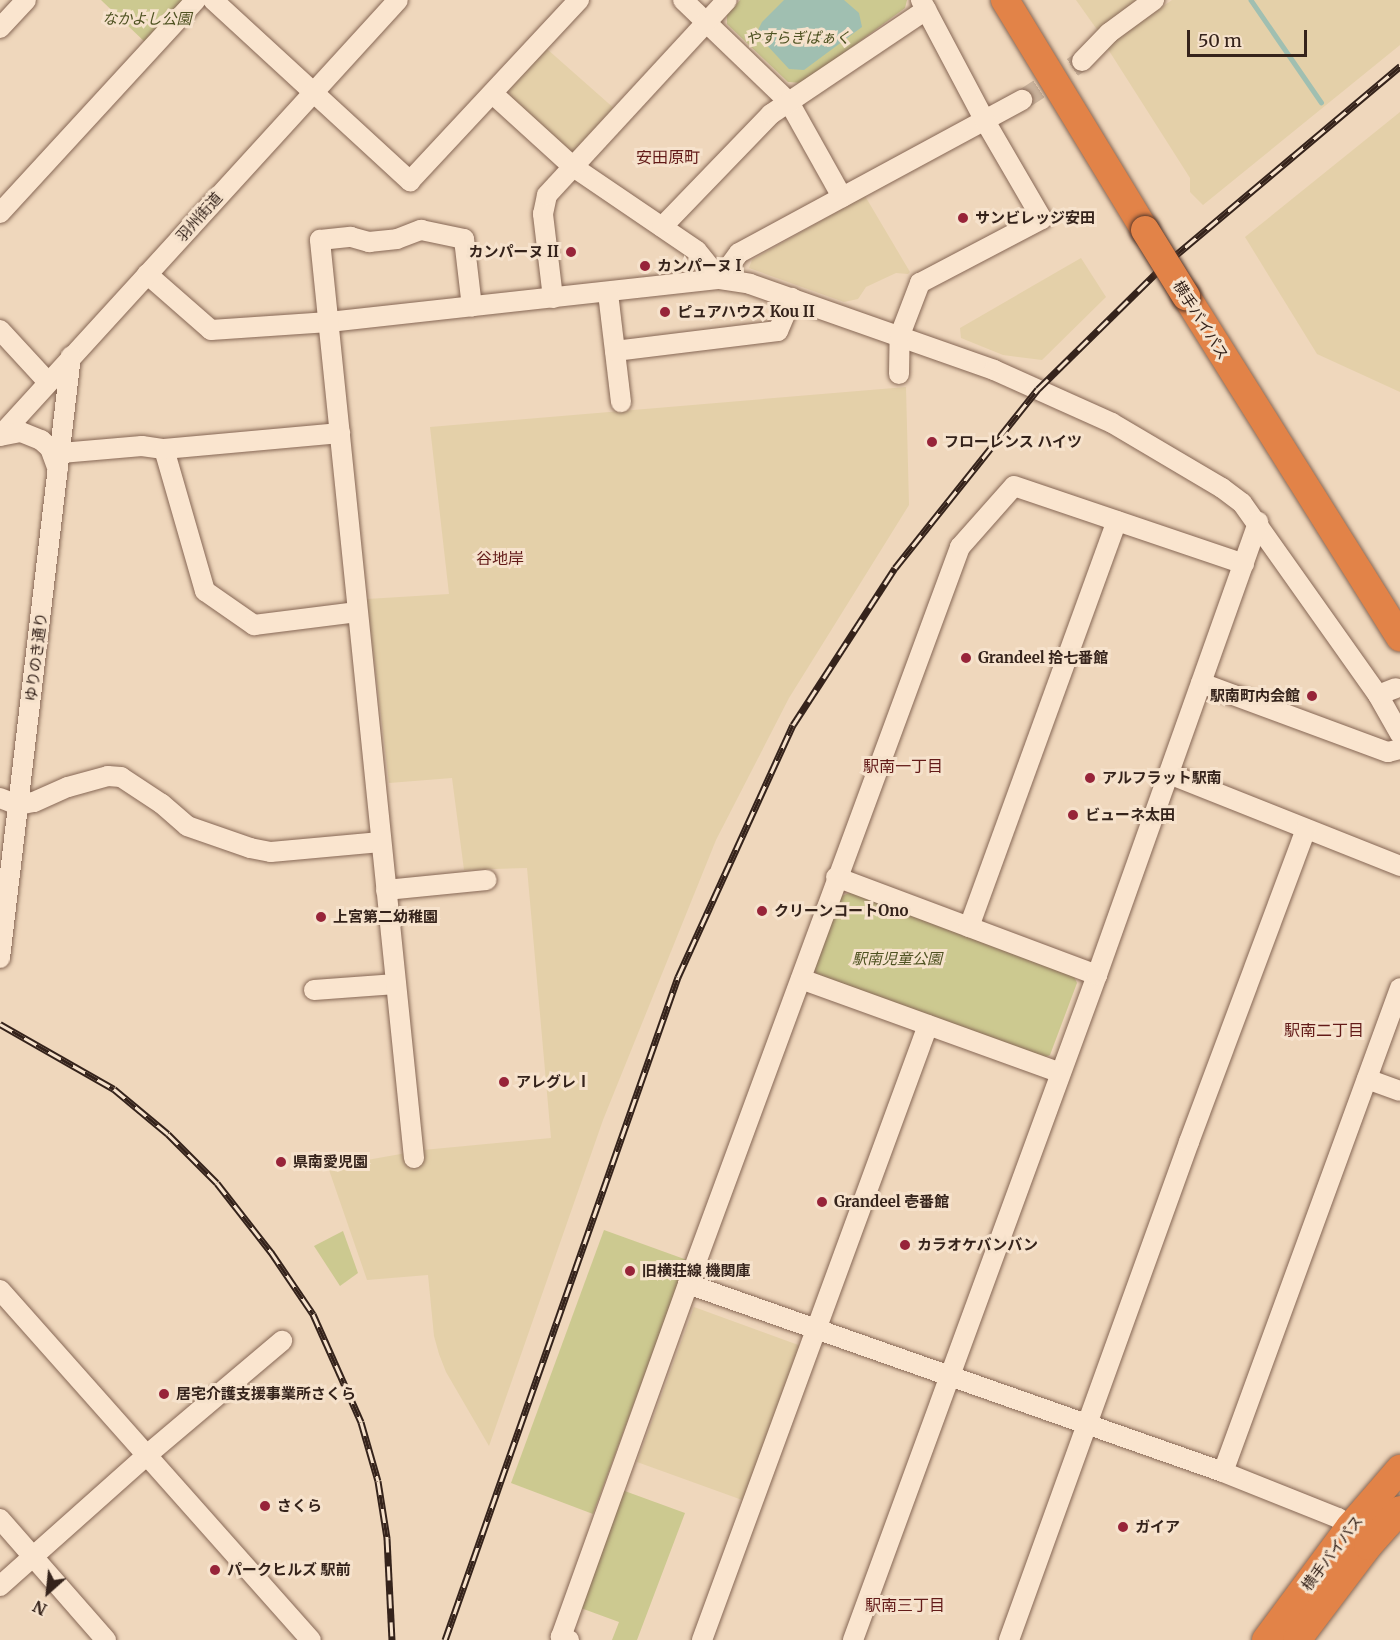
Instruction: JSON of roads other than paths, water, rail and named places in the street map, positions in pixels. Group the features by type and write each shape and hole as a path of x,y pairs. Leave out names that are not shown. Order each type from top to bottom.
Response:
{"highway":[{"name":"横手バイパス","path":"1005,0 1145,230 1400,637"},
{"name":"横手バイパス","path":"1266,1640 1350,1527 1400,1469"},
{"name":"横手バイパス","path":"1297,1640 1368,1546 1400,1510"}],"street":[{"path":"0,28 26,0"},
{"path":"0,213 196,0"},
{"path":"213,0 410,182 579,0"},
{"name":"羽州街道","path":"0,436 398,0"},
{"path":"683,0 789,102 842,197"},
{"path":"553,298 543,214 547,195 728,0"},
{"path":"1082,61 1109,33 1154,0"},
{"path":"662,227 771,114 923,5 985,121 1042,219 920,283 900,335 899,374"},
{"path":"493,94 572,166 697,251 720,279"},
{"path":"720,279 739,253 1022,100"},
{"path":"414,1158 320,240 351,237 369,242 397,239 421,230 465,239 472,307"},
{"path":"147,274 211,330 329,322 720,279 750,284 900,335 1014,378 1112,423 1222,488 1242,503 1387,692 1400,734"},
{"path":"608,293 621,402"},
{"path":"615,351 778,331 792,298"},
{"path":"0,330 48,382"},
{"name":"ゆりのき通り","path":"0,958 9,802 59,463 71,356"},
{"path":"0,436 21,432 41,440 50,448 59,463 141,446 164,449 340,433"},
{"path":"164,449 205,591 254,625 357,612"},
{"path":"569,1640 561,1637 836,877 960,547 1014,486 1244,564"},
{"path":"969,927 1117,521"},
{"path":"853,1640 1169,774 1258,522"},
{"path":"1201,683 1388,752 1400,749"},
{"path":"1169,774 1400,866"},
{"path":"9,802 34,802 68,787 108,776 121,777 154,797 187,826 250,848 271,852 381,842"},
{"path":"1009,1640 1086,1424 1306,829"},
{"path":"836,877 1096,975"},
{"path":"386,890 487,880"},
{"path":"801,979 1060,1073"},
{"path":"314,990 396,984"},
{"path":"1223,1472 1400,988"},
{"path":"702,1640 928,1025"},
{"path":"1367,1079 1400,1091"},
{"path":"688,1284 1223,1472 1338,1518 1350,1527"},
{"path":"0,1290 311,1640"},
{"path":"0,1586 147,1455 282,1341"},
{"path":"0,1519 106,1640"}],"waterway":[{"path":"1251,0 1321,102"}],"tunnel":[{"path":"1022,100 1082,61"}],"railway":[{"path":"445,1640 678,977 793,725 895,568 1038,389 1164,265 1400,66"},
{"path":"0,1024 114,1089 168,1134 217,1183 271,1252 313,1314 361,1422 378,1481 387,1538 392,1640"}],"place":[{"name":"サンビレッジ安田","path":"963,218"},
{"name":"カンパーヌ II","path":"571,252"},
{"name":"カンパーヌ I","path":"645,266"},
{"name":"ピュアハウス Kou II","path":"665,312"},
{"name":"フローレンス ハイツ","path":"932,442"},
{"name":"Grandeel 拾七番館","path":"966,658"},
{"name":"駅南町内会館","path":"1312,696"},
{"name":"アルフラット駅南","path":"1090,778"},
{"name":"ビューネ太田","path":"1073,815"},
{"name":"クリーンコートOno","path":"762,911"},
{"name":"上宮第二幼稚園","path":"321,917"},
{"name":"アレグレⅠ","path":"504,1082"},
{"name":"県南愛児園","path":"281,1162"},
{"name":"Grandeel 壱番館","path":"822,1202"},
{"name":"カラオケバンバン","path":"905,1245"},
{"name":"旧横荘線 機関庫","path":"630,1271"},
{"name":"居宅介護支援事業所さくら","path":"164,1394"},
{"name":"さくら","path":"265,1506"},
{"name":"ガイア","path":"1123,1527"},
{"name":"パークヒルズ 駅前","path":"215,1570"}],"district":[{"name":"安田原町","path":"668,157"},
{"name":"谷地岸","path":"500,558"},
{"name":"駅南一丁目","path":"903,766"},
{"name":"駅南二丁目","path":"1324,1030"},
{"name":"駅南三丁目","path":"905,1605"}],"park label":[{"name":"なかよし公園","path":"147,19"},
{"name":"やすらぎぱぁく","path":"798,38"},
{"name":"駅南児童公園","path":"897,959"}]}
